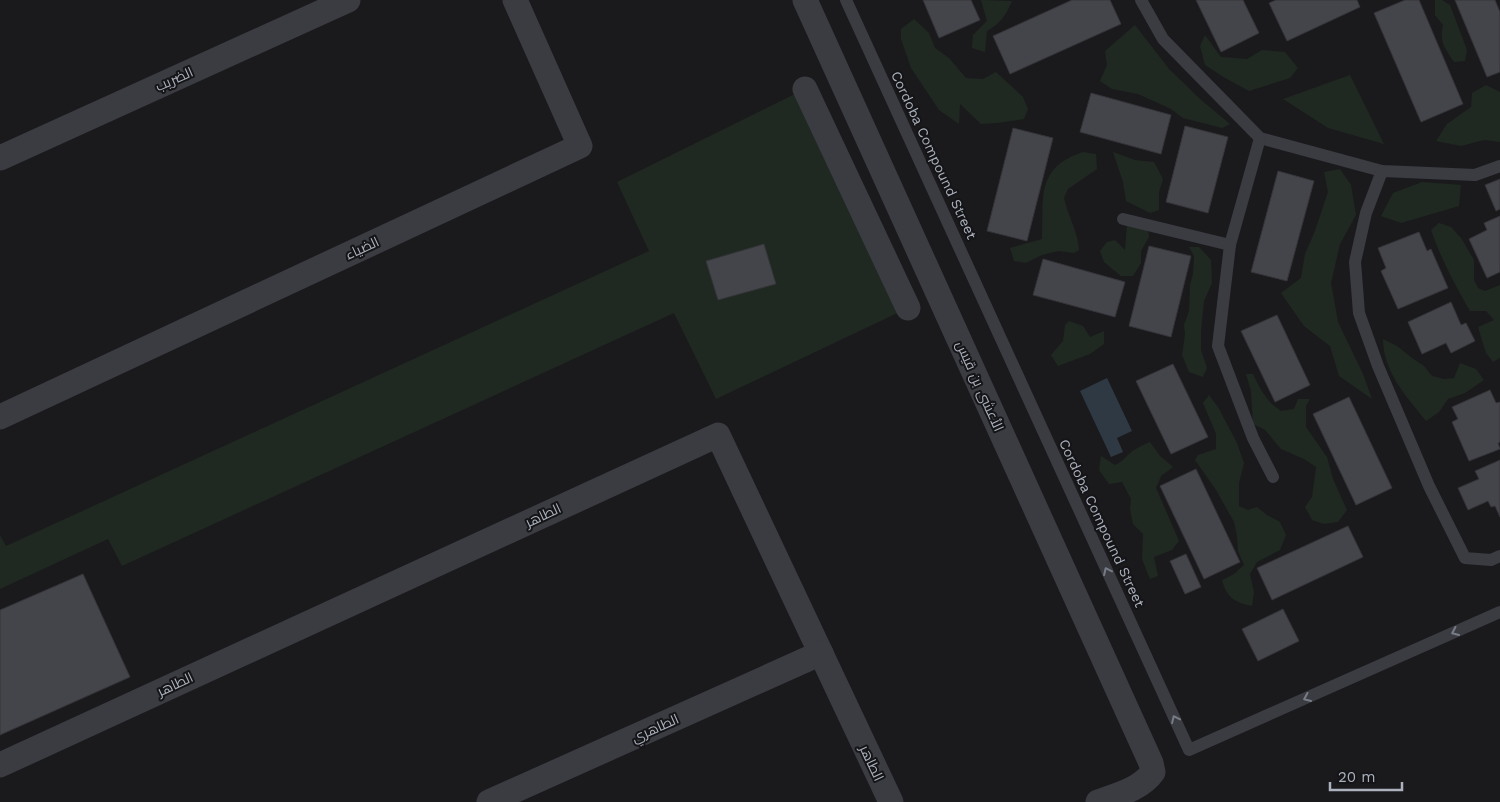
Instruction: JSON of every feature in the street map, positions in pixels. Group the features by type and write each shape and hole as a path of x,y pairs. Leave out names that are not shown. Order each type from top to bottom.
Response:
{"street":[{"name":"الضريب","path":"0,158 348,0"},
{"name":"الضياء","path":"0,417 580,146 516,0"},
{"name":"الأعشى بن قيس","path":"805,0 1151,762 1153,772 1147,781 1098,802"},
{"path":"805,89 908,308"},
{"name":"الطاهر","path":"0,765 718,435 891,802"},
{"name":"الطاهري","path":"489,802 821,653"}],"lane":[{"name":"Cordoba Compound Street","path":"846,0 1189,750 1500,612"},
{"path":"1141,0 1163,39 1260,138 1382,171 1475,175 1500,166"},
{"path":"1260,138 1230,245 1218,346 1253,438 1273,477"},
{"path":"1382,171 1366,213 1354,262 1359,313 1378,366 1429,486 1465,558 1491,560 1500,556"},
{"path":"1123,219 1230,245"}],"shaded area":[{"path":"981,0 1012,1 1002,18 987,31 985,52 972,48 973,35 987,21"},
{"path":"1435,0 1442,0 1450,5 1467,50 1465,61 1454,62 1446,49 1442,40 1443,25 1435,15"},
{"path":"914,19 929,33 935,48 949,58 966,78 983,79 996,72 1023,97 1028,109 1024,119 981,124 960,104 959,124 939,110 911,68 901,39 901,29"},
{"path":"1135,25 1169,69 1200,99 1230,124 1222,128 1183,118 1171,109 1138,94 1112,89 1100,81 1107,65 1105,51"},
{"path":"1205,35 1221,57 1247,59 1262,50 1285,52 1298,68 1290,78 1249,91 1205,65 1200,46"},
{"path":"1350,75 1384,144 1328,128 1283,99"},
{"path":"1486,85 1500,92 1500,142 1484,140 1461,146 1436,141 1447,124 1471,107 1472,93"},
{"path":"805,89 908,308 716,399 674,313 122,566 108,539 0,589 0,535 6,546 649,251 617,182"},
{"path":"1083,152 1096,154 1097,169 1068,189 1064,198 1077,237 1079,250 1074,253 1058,251 1042,255 1026,263 1014,261 1010,248 1042,239 1043,198 1049,176 1068,159"},
{"path":"1113,152 1135,160 1154,162 1163,179 1159,192 1159,210 1150,213 1126,201 1123,182"},
{"path":"1340,169 1351,185 1356,215 1340,244 1331,283 1338,322 1363,374 1372,399 1339,376 1330,346 1304,326 1281,293 1301,278 1305,254 1328,192 1324,172"},
{"path":"1422,182 1461,185 1459,206 1401,223 1381,216 1393,193"},
{"path":"1127,223 1148,231 1149,237 1141,251 1141,263 1133,276 1121,276 1104,262 1100,251 1107,242 1115,240 1125,250"},
{"path":"1439,223 1451,227 1461,238 1474,260 1474,280 1478,288 1485,291 1500,285 1500,358 1493,362 1486,353 1478,327 1494,320 1486,311 1470,311 1464,301 1444,262 1431,230"},
{"path":"1189,247 1199,247 1211,260 1212,283 1204,301 1201,332 1201,350 1207,368 1203,377 1189,372 1182,355 1185,334 1184,325 1189,311 1190,285 1193,274 1194,256"},
{"path":"1069,321 1083,326 1090,337 1104,331 1104,344 1090,354 1058,366 1051,355 1063,341 1065,325"},
{"path":"1383,339 1397,346 1424,366 1432,376 1444,379 1454,378 1460,363 1476,369 1484,380 1465,393 1448,399 1439,412 1426,421 1397,383 1387,362"},
{"path":"1246,374 1253,374 1264,395 1281,411 1294,409 1298,399 1310,399 1306,406 1306,427 1327,457 1333,479 1347,510 1338,522 1324,524 1312,520 1305,507 1312,497 1316,467 1304,459 1281,449 1265,430 1253,424 1251,391"},
{"path":"1107,378 1132,431 1117,438 1123,452 1111,457 1080,391"},
{"path":"1209,395 1218,407 1237,443 1244,463 1239,483 1239,506 1248,510 1257,507 1280,522 1286,535 1280,550 1257,562 1250,574 1254,592 1252,606 1236,601 1229,595 1224,586 1222,580 1234,574 1244,565 1238,551 1234,522 1216,490 1195,460 1198,455 1216,449 1216,434 1203,403"},
{"path":"1150,442 1160,456 1173,467 1161,476 1156,488 1179,541 1172,550 1154,557 1158,576 1150,579 1142,559 1143,534 1133,524 1130,509 1131,499 1122,482 1109,484 1099,470 1101,456 1115,465 1135,449"}],"building":[{"path":"923,0 971,0 980,20 939,38"},
{"path":"1072,0 1110,0 1121,24 1010,74 993,36"},
{"path":"1196,0 1243,0 1259,33 1221,52"},
{"path":"1276,0 1357,0 1360,7 1287,41 1269,3"},
{"path":"1405,0 1419,0 1463,104 1421,122 1374,13"},
{"path":"1455,0 1495,0 1500,12 1500,72 1487,77"},
{"path":"1091,93 1171,115 1161,154 1080,132"},
{"path":"1185,126 1228,137 1208,213 1166,202"},
{"path":"1013,128 1053,138 1027,241 987,231"},
{"path":"1278,171 1314,181 1287,281 1251,272"},
{"path":"1500,179 1500,209 1496,211 1485,185"},
{"path":"1500,216 1500,272 1487,278 1469,239 1487,230 1484,223"},
{"path":"1419,232 1427,251 1431,249 1448,288 1398,309 1381,271 1386,268 1378,248"},
{"path":"764,244 776,284 718,300 706,261"},
{"path":"1149,246 1191,256 1171,337 1129,326"},
{"path":"1043,259 1125,282 1115,317 1033,295"},
{"path":"1451,302 1461,325 1466,323 1475,341 1451,353 1446,343 1422,354 1408,322"},
{"path":"1277,315 1310,385 1275,402 1241,331"},
{"path":"1173,364 1208,437 1171,454 1136,381"},
{"path":"1490,390 1496,403 1500,402 1500,442 1498,443 1500,449 1469,461 1452,422 1458,419 1452,407"},
{"path":"1349,397 1392,488 1356,505 1313,414"},
{"path":"1500,460 1500,517 1495,506 1491,507 1488,501 1468,510 1458,488 1479,479 1475,471"},
{"path":"1196,469 1240,562 1204,579 1160,486"},
{"path":"1348,526 1363,557 1272,600 1257,568"},
{"path":"1186,554 1201,587 1185,594 1170,561"},
{"path":"83,574 130,677 0,735 0,610"},
{"path":"1283,609 1299,641 1258,661 1242,629"}]}
